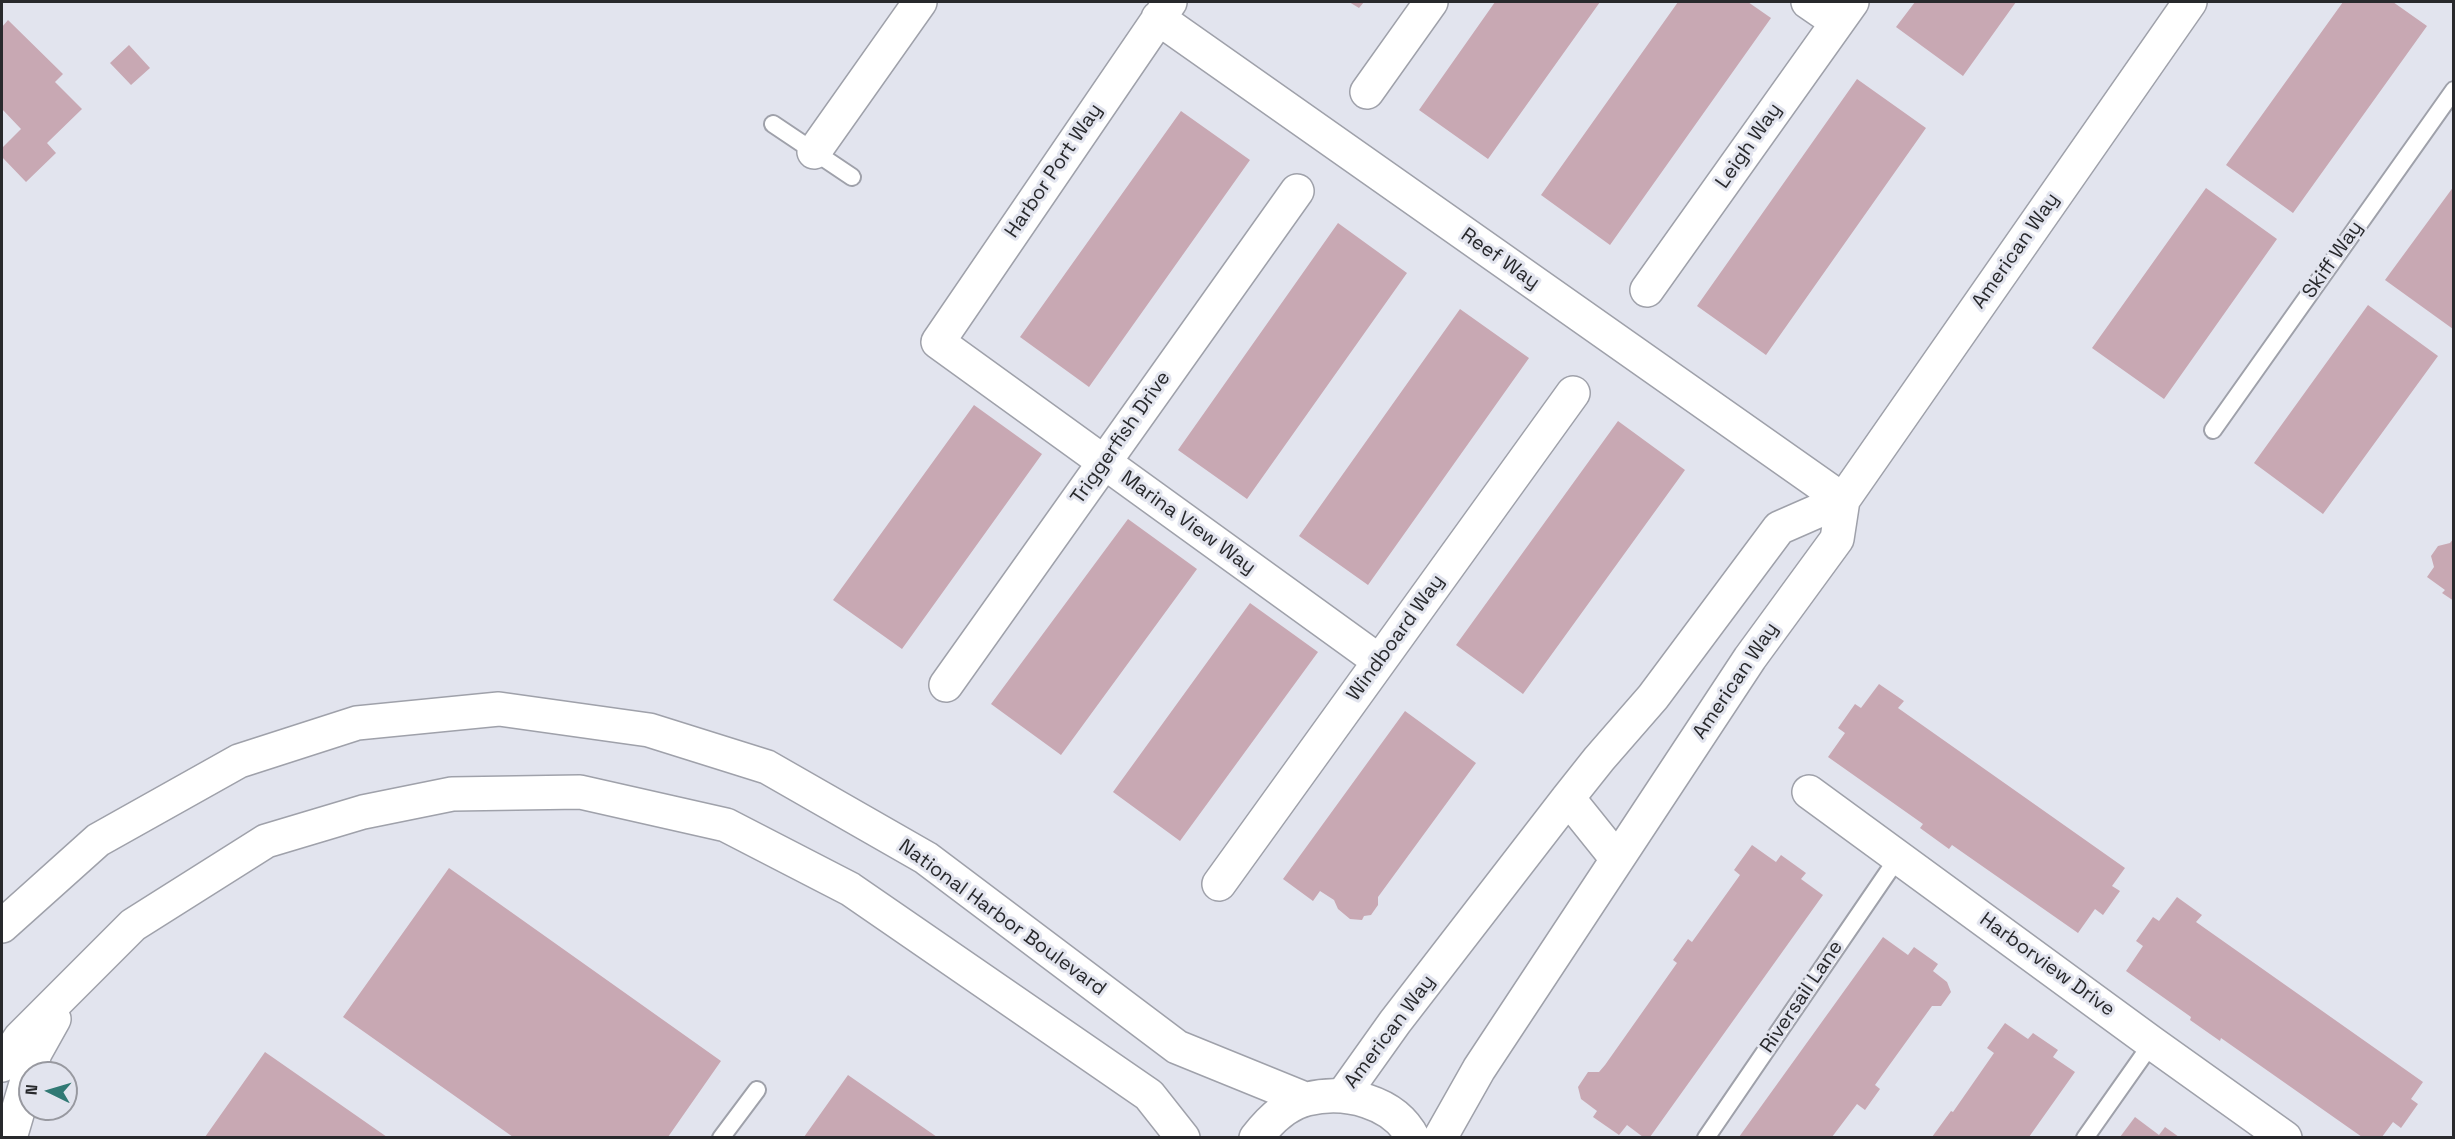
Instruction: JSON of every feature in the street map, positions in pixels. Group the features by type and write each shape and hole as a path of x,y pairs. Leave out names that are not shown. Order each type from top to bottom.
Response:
{"street":[{"path":"814,152 920,2"},
{"path":"1367,92 1431,2"},
{"path":"1808,2 1845,12"},
{"name":"American Way","path":"1440,1137 1479,1069 1750,658 1837,539 1843,500 2190,2"},
{"name":"Reef Way","path":"1164,10 1843,500"},
{"name":"Harbor Port Way","path":"938,342 1164,10"},
{"name":"Leigh Way","path":"1647,290 1845,12"},
{"name":"Triggerfish Drive","path":"946,685 1297,191"},
{"name":"Marina View Way","path":"938,342 1379,661"},
{"name":"Windboard Way","path":"1219,884 1573,393"},
{"name":"American Way","path":"1343,1095 1395,1022 1568,798 1653,697 1779,528 1843,500"},
{"name":"National Harbor Boulevard","path":"2,926 98,840 239,761 357,723 499,709 649,730 767,767 926,858 1177,1047 1305,1099"},
{"path":"2,1065 20,1038 133,925 266,841 363,812 452,794 580,792 726,825 850,889 1149,1095 1183,1137"},
{"name":"Harborview Drive","path":"1809,792 2152,1043 2285,1137"},
{"path":"1568,798 1617,859"},
{"path":"10,1137 35,1053 70,987"},
{"path":"1256,1137 1273,1117 1305,1099 1343,1095 1379,1105 1409,1129 1413,1137"}],"lane":[{"name":"Skiff Way","path":"2212,430 2454,90"},
{"path":"773,124 852,177"},
{"name":"Riversail Lane","path":"1706,1137 1899,856"},
{"path":"2085,1137 2152,1043"},
{"path":"721,1137 757,1090"}],"building":[{"path":"1349,2 1364,2 1359,8"},
{"path":"1495,2 1600,2 1488,159 1419,110"},
{"path":"1678,2 1748,2 1771,18 1610,245 1541,195"},
{"path":"1915,2 2016,2 1963,76 1896,27"},
{"path":"2343,2 2393,2 2427,26 2293,213 2226,165"},
{"path":"8,20 63,74 55,82 82,109 47,143 56,153 26,182 2,157 2,148 21,129 2,109 2,27"},
{"path":"129,45 150,68 131,85 110,63"},
{"path":"1857,79 1926,128 1766,355 1697,306"},
{"path":"1181,111 1250,160 1089,387 1020,337"},
{"path":"2454,186 2454,328 2453,329 2385,280"},
{"path":"2206,188 2277,239 2164,399 2092,348"},
{"path":"1338,223 1407,273 1247,499 1178,450"},
{"path":"2368,305 2438,356 2323,514 2254,463"},
{"path":"1460,309 1529,358 1368,585 1299,536"},
{"path":"974,405 1042,454 902,649 833,600"},
{"path":"1618,421 1685,470 1523,694 1456,645"},
{"path":"1128,519 1197,569 1061,755 991,704"},
{"path":"2454,538 2454,601 2442,593 2445,590 2427,577 2434,567 2431,556 2438,546 2450,543"},
{"path":"1250,603 1318,652 1180,841 1113,792"},
{"path":"1879,684 1904,701 1898,708 2125,868 2112,886 2120,891 2103,915 2095,909 2078,933 1952,845 1949,849 1920,828 1923,824 1828,757 1845,733 1838,728 1855,704 1861,708"},
{"path":"1405,711 1476,763 1378,897 1378,905 1371,915 1364,916 1362,920 1350,919 1338,909 1334,900 1320,891 1313,901 1283,879"},
{"path":"1752,845 1776,862 1781,855 1806,873 1801,879 1823,895 1650,1137 1643,1137 1627,1125 1619,1135 1593,1117 1597,1111 1581,1099 1578,1087 1588,1072 1599,1072 1605,1065 1677,963 1673,960 1688,939 1692,942 1740,875 1734,870"},
{"path":"449,868 721,1061 668,1137 513,1137 343,1017"},
{"path":"2177,897 2202,915 2196,922 2423,1082 2411,1099 2418,1104 2401,1128 2393,1122 2382,1137 2362,1137 2221,1038 2220,1041 2190,1020 2191,1017 2126,971 2143,946 2136,941 2153,917 2159,921"},
{"path":"1883,937 1908,955 1914,947 1938,964 1933,971 1947,982 1951,992 1941,1006 1932,1006 1875,1085 1880,1089 1865,1110 1857,1104 1832,1137 1739,1137"},
{"path":"2005,1023 2028,1039 2033,1033 2058,1050 2053,1057 2075,1072 2029,1137 1932,1137 1951,1111 1953,1112 1994,1053 1987,1048"},
{"path":"265,1052 387,1137 205,1137"},
{"path":"848,1075 937,1137 804,1137"},
{"path":"2135,1117 2159,1135 2165,1127 2179,1137 2120,1137"}]}
